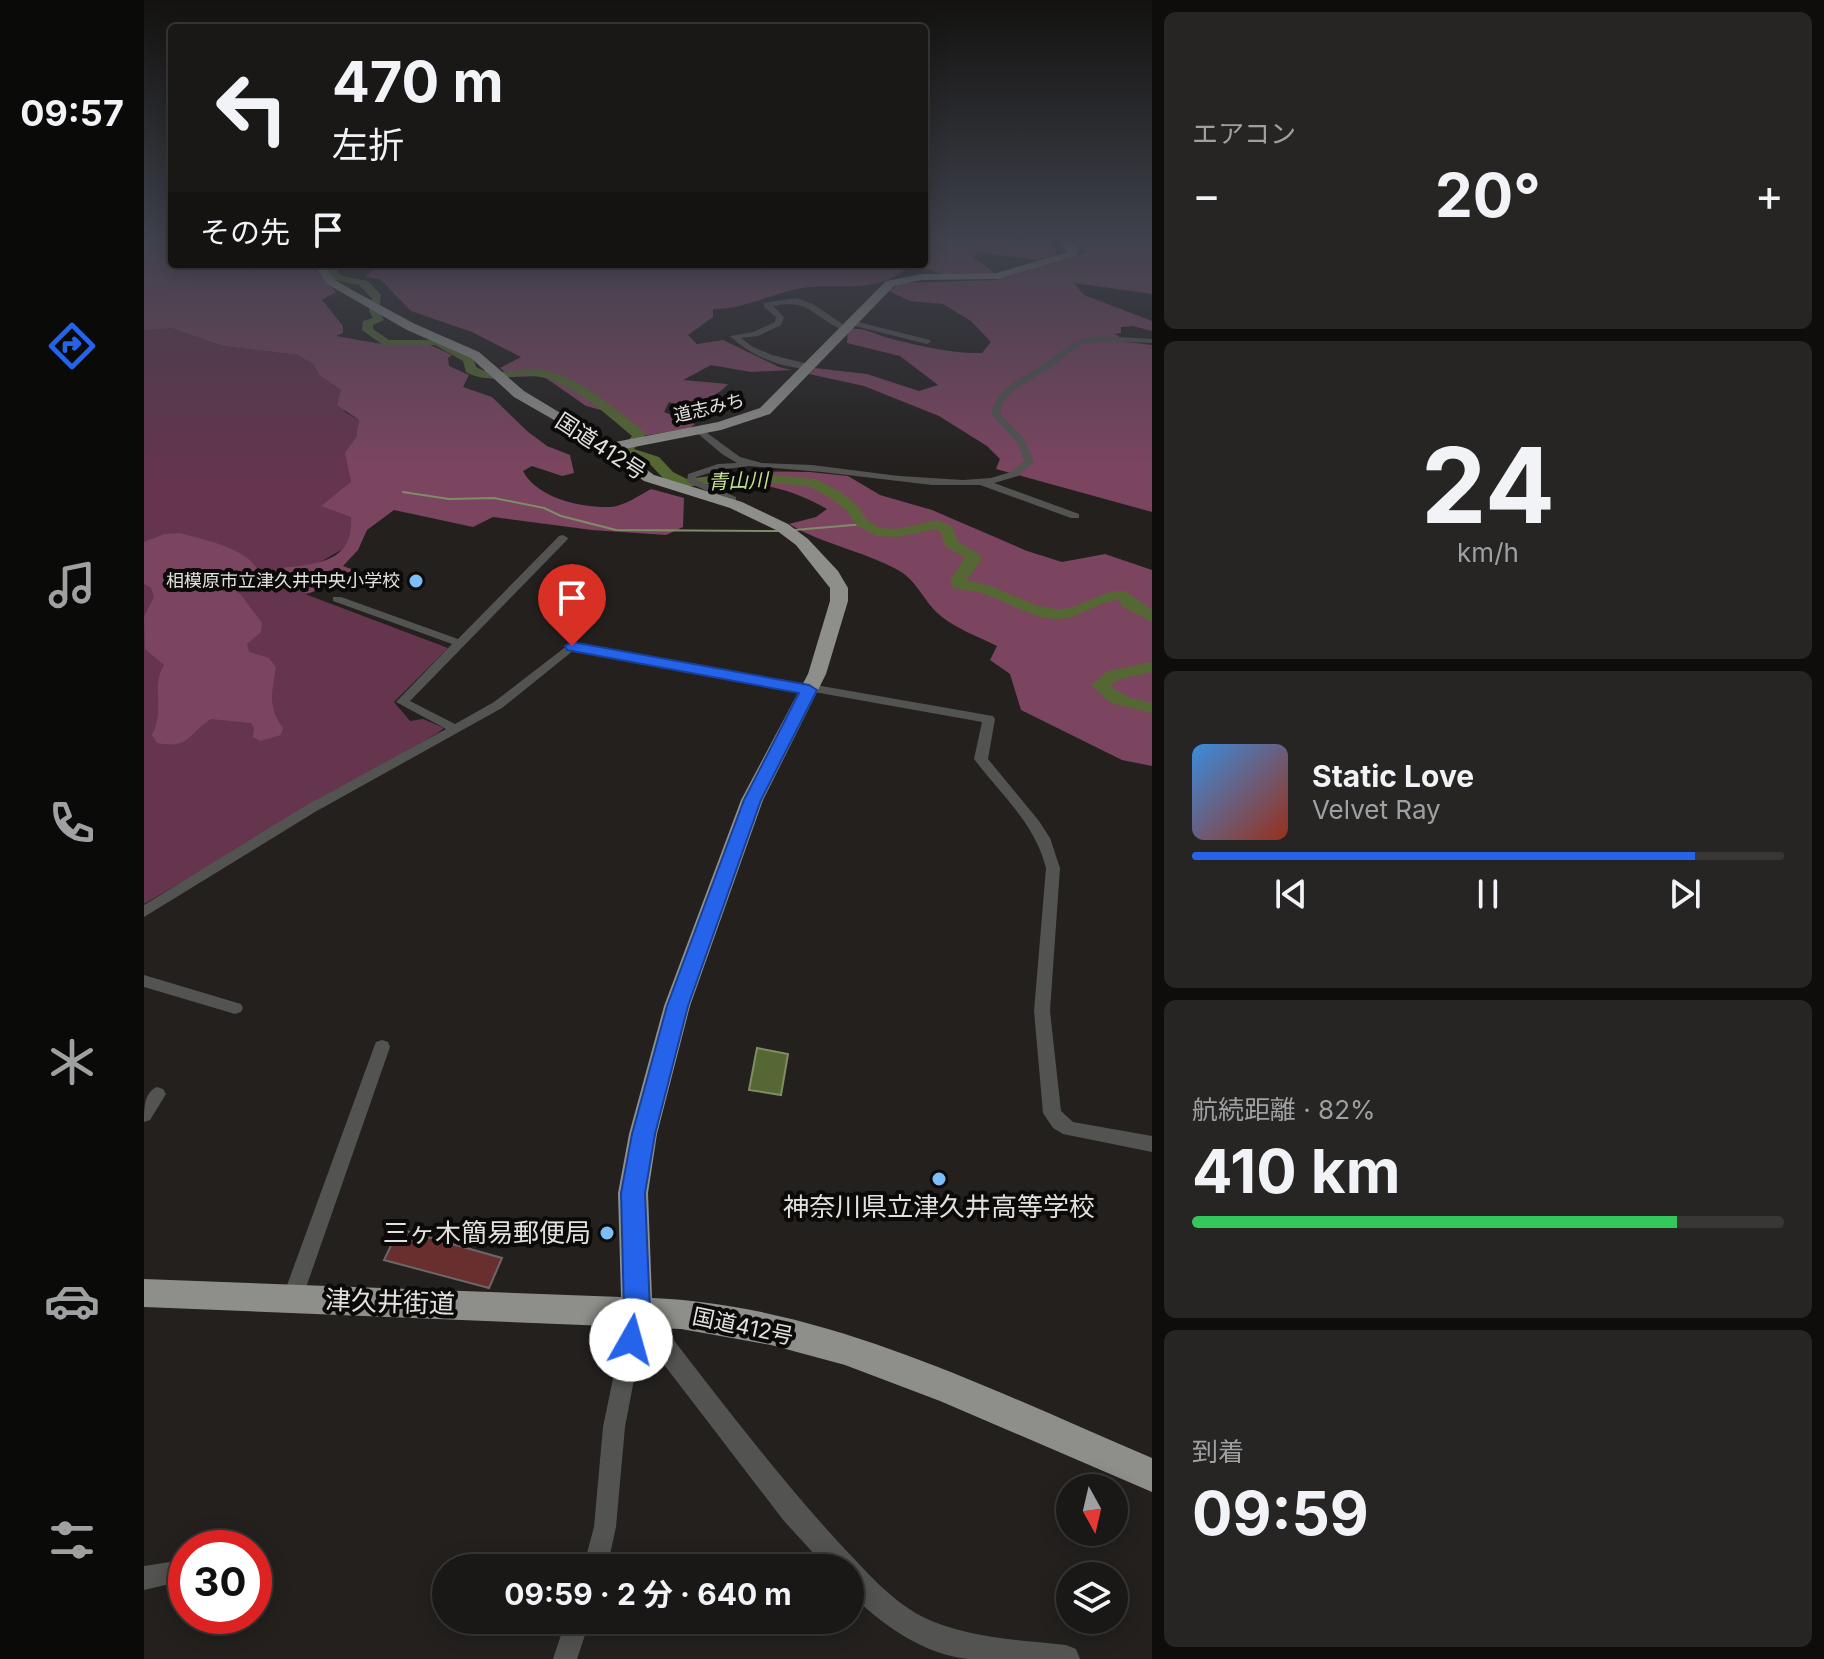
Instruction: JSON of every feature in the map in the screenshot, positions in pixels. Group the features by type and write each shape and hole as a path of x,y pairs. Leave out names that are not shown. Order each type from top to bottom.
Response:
{"highway":[{"name":"国道412号","path":"389,314 475,355 529,401 608,448 649,478 731,503 764,517 802,542 832,575 839,588 839,601 809,689 752,800 677,1006 643,1134 633,1193 637,1311 681,1314 771,1330 845,1350 945,1387 1152,1475"},
{"name":"道志みち","path":"608,448 741,421 765,411 857,314"},
{"name":"津久井街道","path":"144,1293 637,1311"}],"street":[{"path":"777,314 780,317 778,323 755,334 734,336 741,344 771,358 809,367"},
{"path":"827,314 847,325 927,342"},
{"path":"731,503 733,499 692,482 691,476 702,470 754,464 821,468 928,482 981,482 1017,473 1029,462 1021,441 999,422 995,414 999,403 1014,384 1045,367 1078,342 1096,339 1152,341"},
{"path":"699,430 723,452 754,464"},
{"path":"981,482 1075,516"},
{"path":"454,728 402,702 563,538"},
{"path":"337,599 459,643"},
{"path":"144,912 310,809 498,705 572,646 989,719 981,759 1040,833 1053,868 1042,1011 1052,1113 1059,1123 1069,1129 1152,1144"},
{"path":"144,981 235,1008"},
{"path":"292,1299 382,1047"},
{"path":"144,1115 157,1094"},
{"path":"598,1554 605,1527 614,1427 637,1311"},
{"path":"637,1311 793,1512 832,1554"},
{"path":"144,1578 168,1574"},
{"path":"864,1587 893,1614 926,1632 968,1645 1066,1659"},
{"path":"565,1659 573,1634"}],"shaded area":[{"path":"144,314 334,314 343,326 343,333 336,336 388,345 426,343 452,355 448,358 449,366 469,375 463,387 492,397 547,446 570,455 574,473 562,476 532,466 523,471 538,488 561,500 611,507 651,489 684,498 683,527 666,535 592,530 493,517 473,527 394,510 367,530 358,550 343,566 356,574 305,594 300,583 280,568 330,558 346,544 350,532 351,517 321,506 351,482 345,453 356,437 359,420 337,405 341,390 320,376 313,364 297,355 223,346 171,328 144,330"},
{"path":"421,314 713,314 688,335 697,344 723,340 779,367 792,370 751,372 711,365 683,380 728,384 723,389 692,404 669,402 664,412 695,424 690,428 643,436 616,414 586,406 543,376 511,377 500,368 521,357 472,332"},
{"path":"960,314 1135,314 1152,321 1152,331 1133,326 1121,327 1121,333 1114,334 1119,336 1119,341 1152,345 1152,512 996,469 1000,459 987,446 939,416 864,386 809,374 815,368 867,374 919,391 938,385 900,356 847,343 848,329 865,330 937,349 982,353 991,342"},
{"path":"144,327 171,328 223,346 297,355 313,364 320,376 341,390 345,412 359,420 356,437 346,453 351,482 352,536 343,549 294,577 305,594 448,648 394,702 410,721 423,719 444,728 144,904"},
{"path":"753,471 848,476 880,495 932,510 1027,551 1062,562 1105,554 1152,570 1152,766 1122,760 1021,710 1010,674 990,660 997,646 942,617 910,579 896,569 789,524 816,517 827,509 783,490 736,483"},
{"path":"180,533 234,550 258,570 232,581 230,586 241,595 262,623 261,632 247,644 249,652 269,658 276,667 272,699 283,728 281,735 260,741 253,737 251,723 211,719 176,744 157,743 152,735 158,716 158,682 164,665 145,649 144,617 154,597 151,588 144,584 144,542 165,534"},
{"path":"757,1048 788,1054 781,1095 749,1090"}],"building":[{"path":"399,1229 502,1258 489,1288 384,1260"}],"waterway":[{"name":"青山川","path":"376,314 379,320 367,323 368,330 387,343 437,342 469,359 470,369 478,374 534,373 566,383 639,435 626,451 654,460 668,475 685,483 741,476 811,482 837,496 852,508 862,523 877,532 898,533 937,524 947,529 951,544 972,555 973,560 958,581 959,585 986,589 1054,614 1073,612 1107,597 1125,596 1129,604 1152,617"},
{"path":"403,492 449,499 494,498 544,508 561,516 616,530 778,531"},
{"path":"794,530 865,524"},
{"name":"青山川","path":"1152,667 1114,675 1100,685 1123,702 1152,708"}],"place":[{"name":"相模原市立津久井中央小学校","path":"416,581"},
{"name":"神奈川県立津久井高等学校","path":"939,1179"},
{"name":"三ヶ木簡易郵便局","path":"607,1233"}],"route":[{"path":"572,646 809,690 752,800 677,1006 636,1169 633,1193 637,1311 631,1340"}]}
